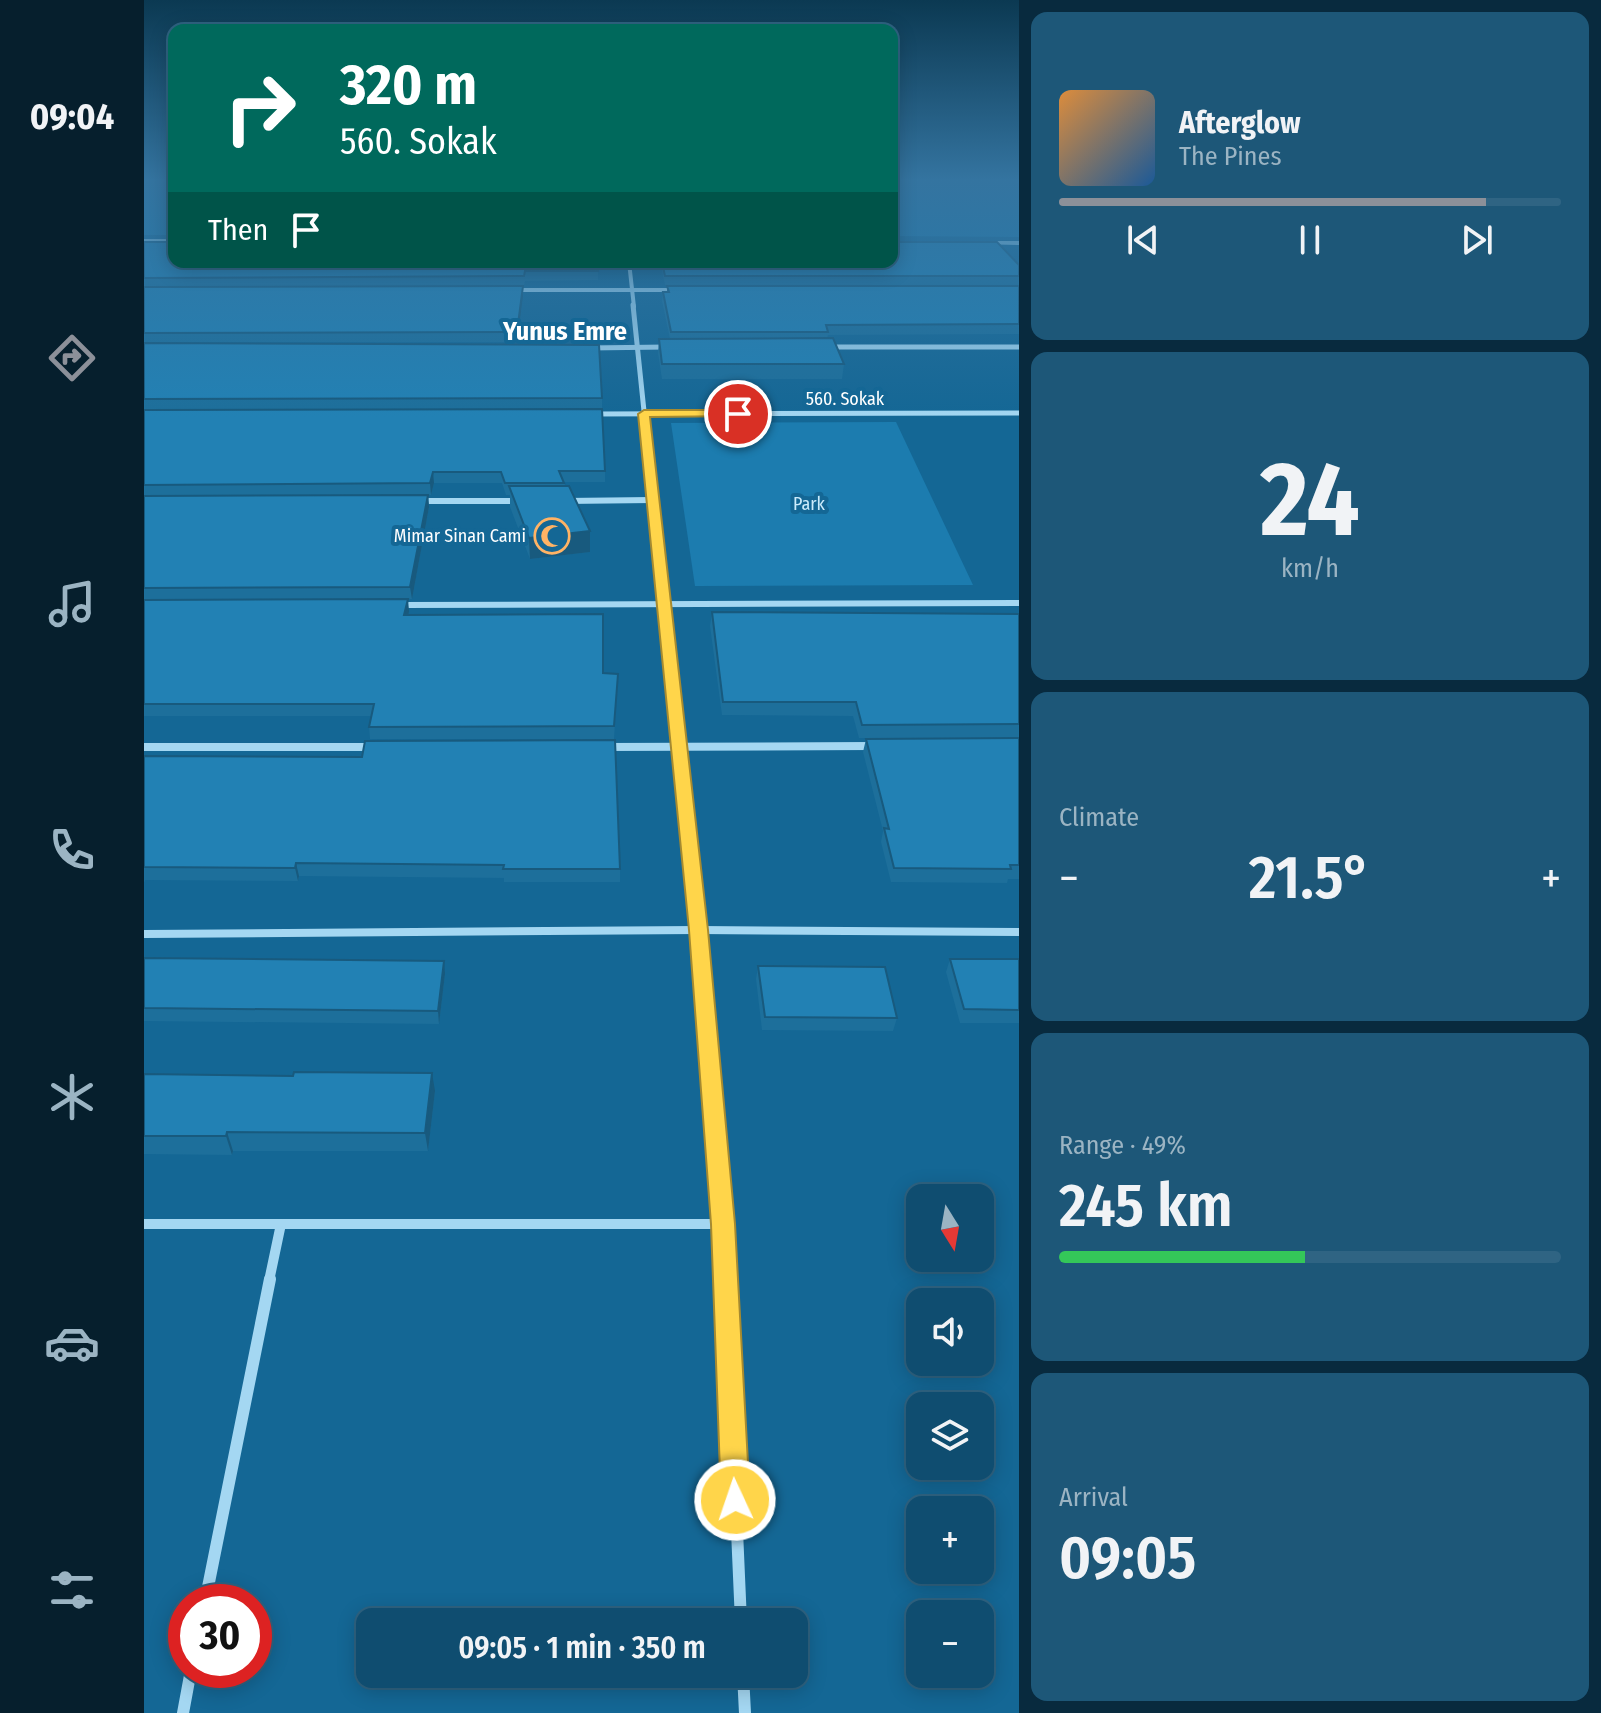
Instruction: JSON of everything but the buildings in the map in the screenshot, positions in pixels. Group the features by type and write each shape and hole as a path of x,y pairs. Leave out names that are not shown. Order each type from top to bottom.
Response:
{"street":[{"path":"630,268 698,930 723,1224 740,1608"},
{"path":"506,290 678,290"},
{"path":"574,348 669,347"},
{"path":"812,347 1019,347"},
{"name":"560. Sokak","path":"581,414 1019,413"},
{"path":"557,501 652,500"},
{"path":"414,501 525,501"},
{"path":"395,605 1019,603"},
{"path":"600,747 880,746"},
{"path":"144,747 380,747"},
{"path":"144,934 698,930 1019,932"},
{"path":"144,1224 723,1224"},
{"path":"209,1584 281,1224"},
{"path":"183,1713 188,1688"},
{"path":"744,1688 745,1713"}],"green space":[{"name":"Park","path":"896,422 973,585 695,586 671,423"}],"place":[{"name":"Mimar Sinan Cami","path":"552,536"}],"district":[{"name":"Yunus Emre","path":"565,331"}],"route":[{"path":"735,1500 723,1224 698,930 644,414 738,414"}]}
